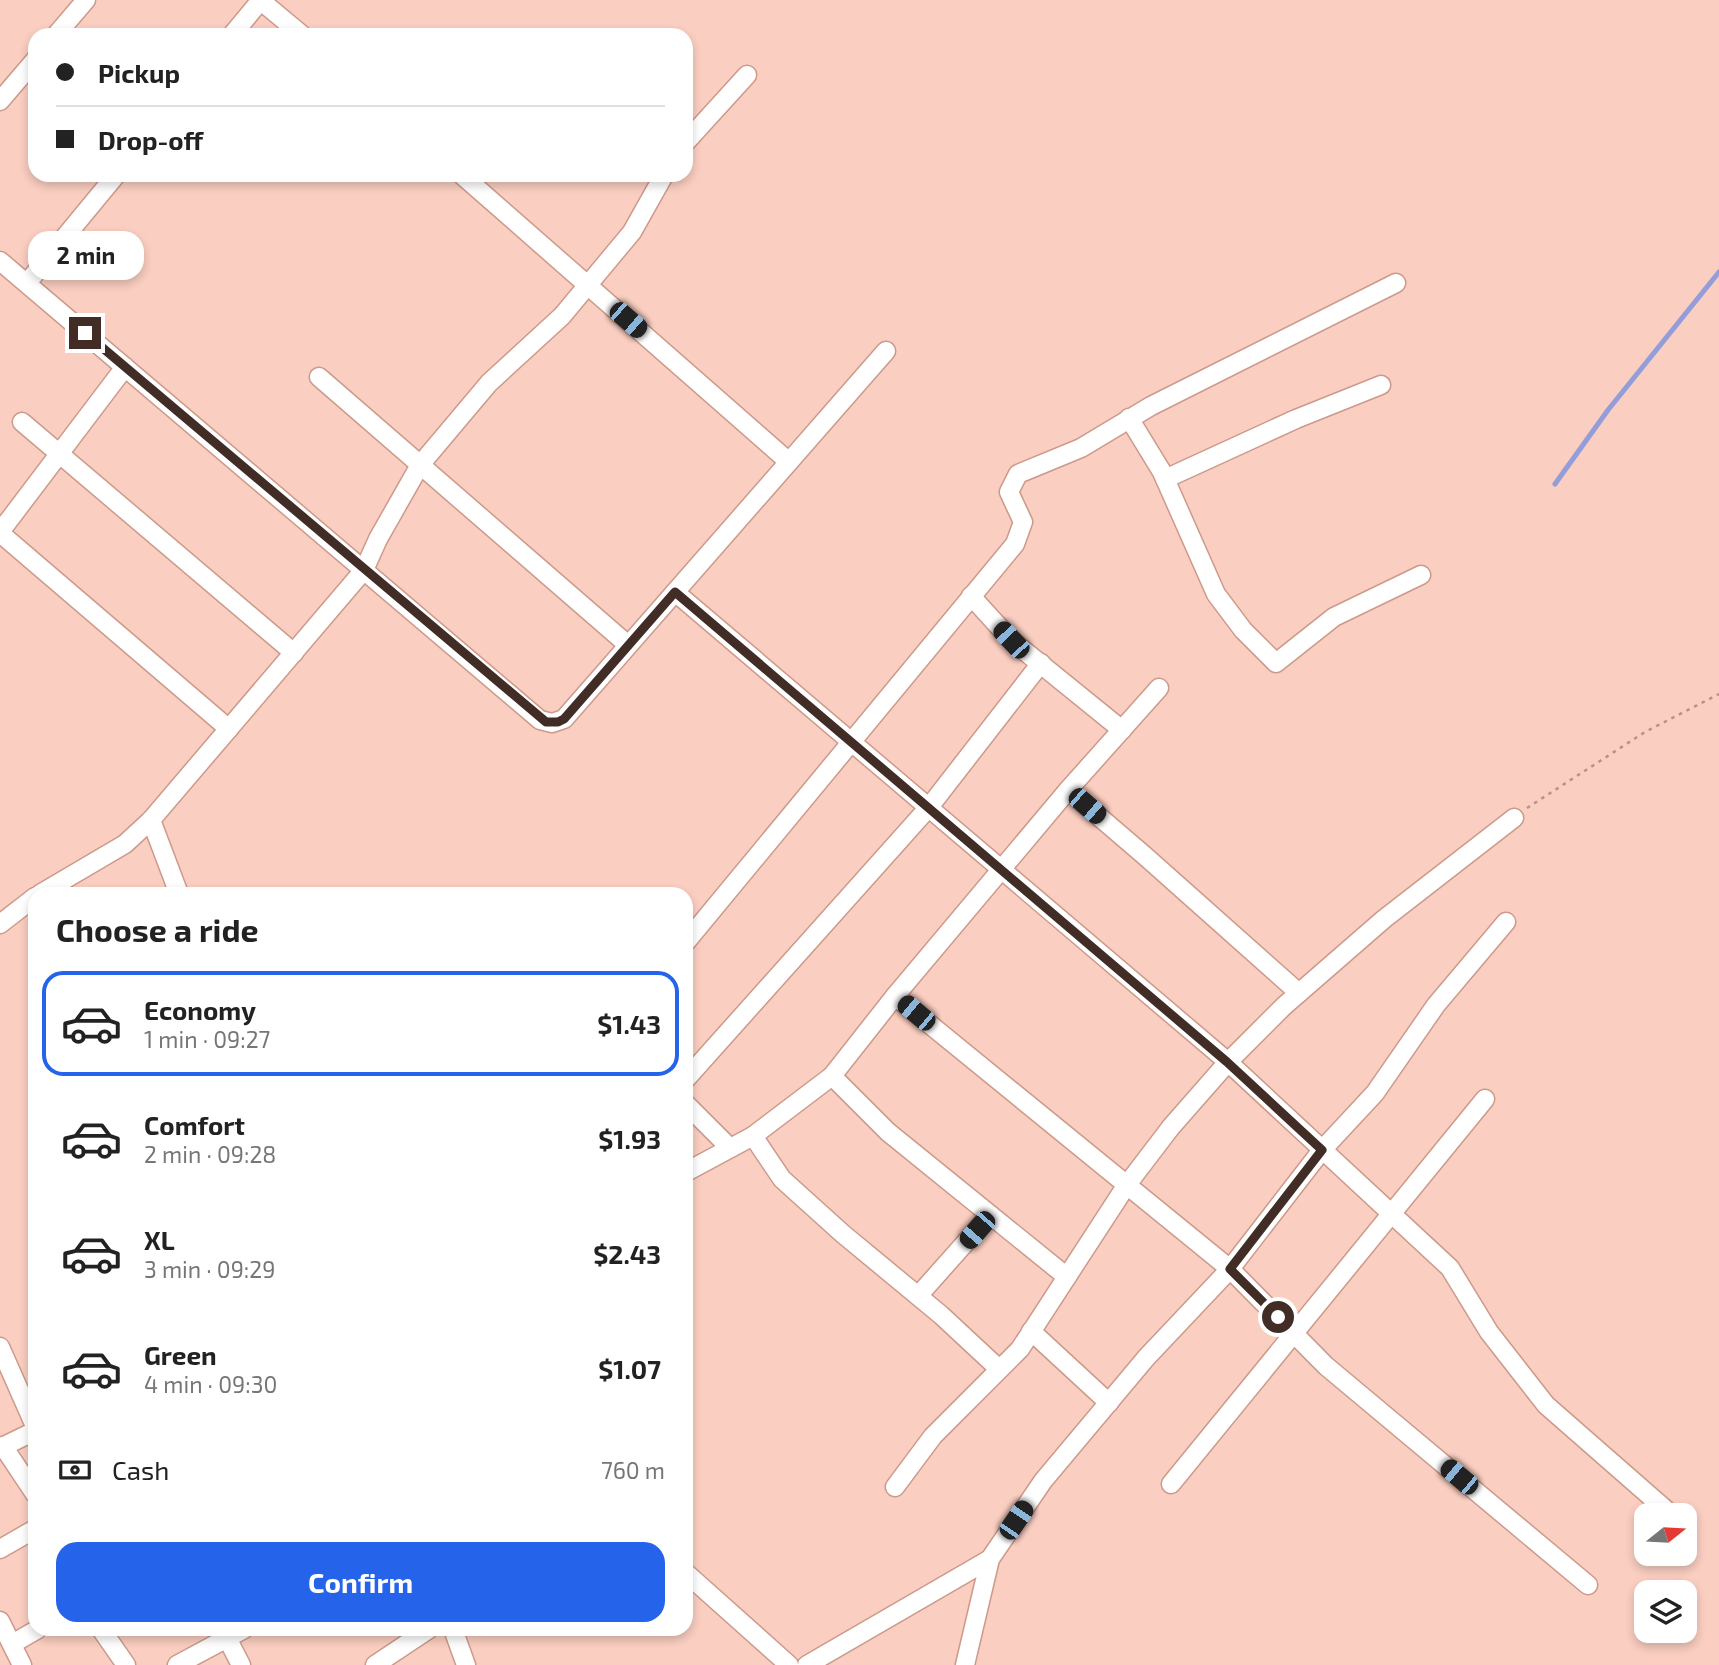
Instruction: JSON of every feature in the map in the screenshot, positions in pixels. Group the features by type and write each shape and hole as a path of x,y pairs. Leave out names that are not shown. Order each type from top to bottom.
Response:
{"street":[{"path":"62,28 86,0"},
{"path":"238,28 261,0 294,28"},
{"path":"0,101 28,68"},
{"path":"693,134 747,75"},
{"path":"27,283 110,182"},
{"path":"470,182 789,462"},
{"path":"52,887 125,844 150,820 229,729 364,570 378,539 421,465 489,383 562,316 632,232 660,182"},
{"path":"0,261 546,722 564,719 886,351"},
{"path":"693,934 1015,544 1023,522 1009,492 1018,474 1081,448 1129,418 1396,283"},
{"path":"125,367 0,533 229,729"},
{"path":"319,377 628,645"},
{"path":"1165,479 1296,419 1381,385"},
{"path":"1129,418 1165,479 1216,594 1243,630 1276,663 1334,617 1421,575"},
{"path":"22,422 294,653"},
{"path":"675,592 930,806 1227,1062 1450,1268 1489,1332 1546,1405 1658,1503"},
{"path":"971,596 1011,640 1122,730"},
{"path":"693,1071 930,806 1041,663"},
{"path":"693,1167 752,1136 832,1076 895,996 1068,790 1159,688"},
{"path":"1068,790 1299,993"},
{"path":"895,1487 933,1436 1020,1349 1126,1186 1171,1127 1227,1062 1299,993 1384,919 1514,818"},
{"path":"150,820 176,887"},
{"path":"0,924 28,902"},
{"path":"965,1665 989,1559 1043,1481 1146,1358 1230,1269 1322,1150 1375,1093 1436,1005 1506,922"},
{"path":"895,996 1230,1269 1326,1366 1588,1585"},
{"path":"832,1076 888,1132 1067,1277"},
{"path":"1171,1484 1485,1100"},
{"path":"693,1111 730,1147"},
{"path":"752,1136 782,1179 999,1369"},
{"path":"918,1296 990,1215"},
{"path":"1031,1331 1109,1403"},
{"path":"0,1347 28,1412"},
{"path":"28,1432 1,1447 28,1484"},
{"path":"0,1549 28,1533"},
{"path":"807,1665 989,1559"},
{"path":"693,1579 789,1665"},
{"path":"0,1621 22,1665"},
{"path":"12,1644 28,1635"},
{"path":"106,1636 126,1665"},
{"path":"177,1665 231,1636"},
{"path":"375,1665 418,1636"},
{"path":"456,1636 466,1665"},
{"path":"227,1638 240,1665"}],"path":[{"path":"1514,818 1550,791 1645,732 1719,694"}],"waterway":[{"path":"1555,484 1608,410 1719,272"}],"route":[{"path":"85,333 540,720 552,723 564,719 675,592 930,806 1227,1062 1322,1150 1230,1269 1278,1317"}]}
